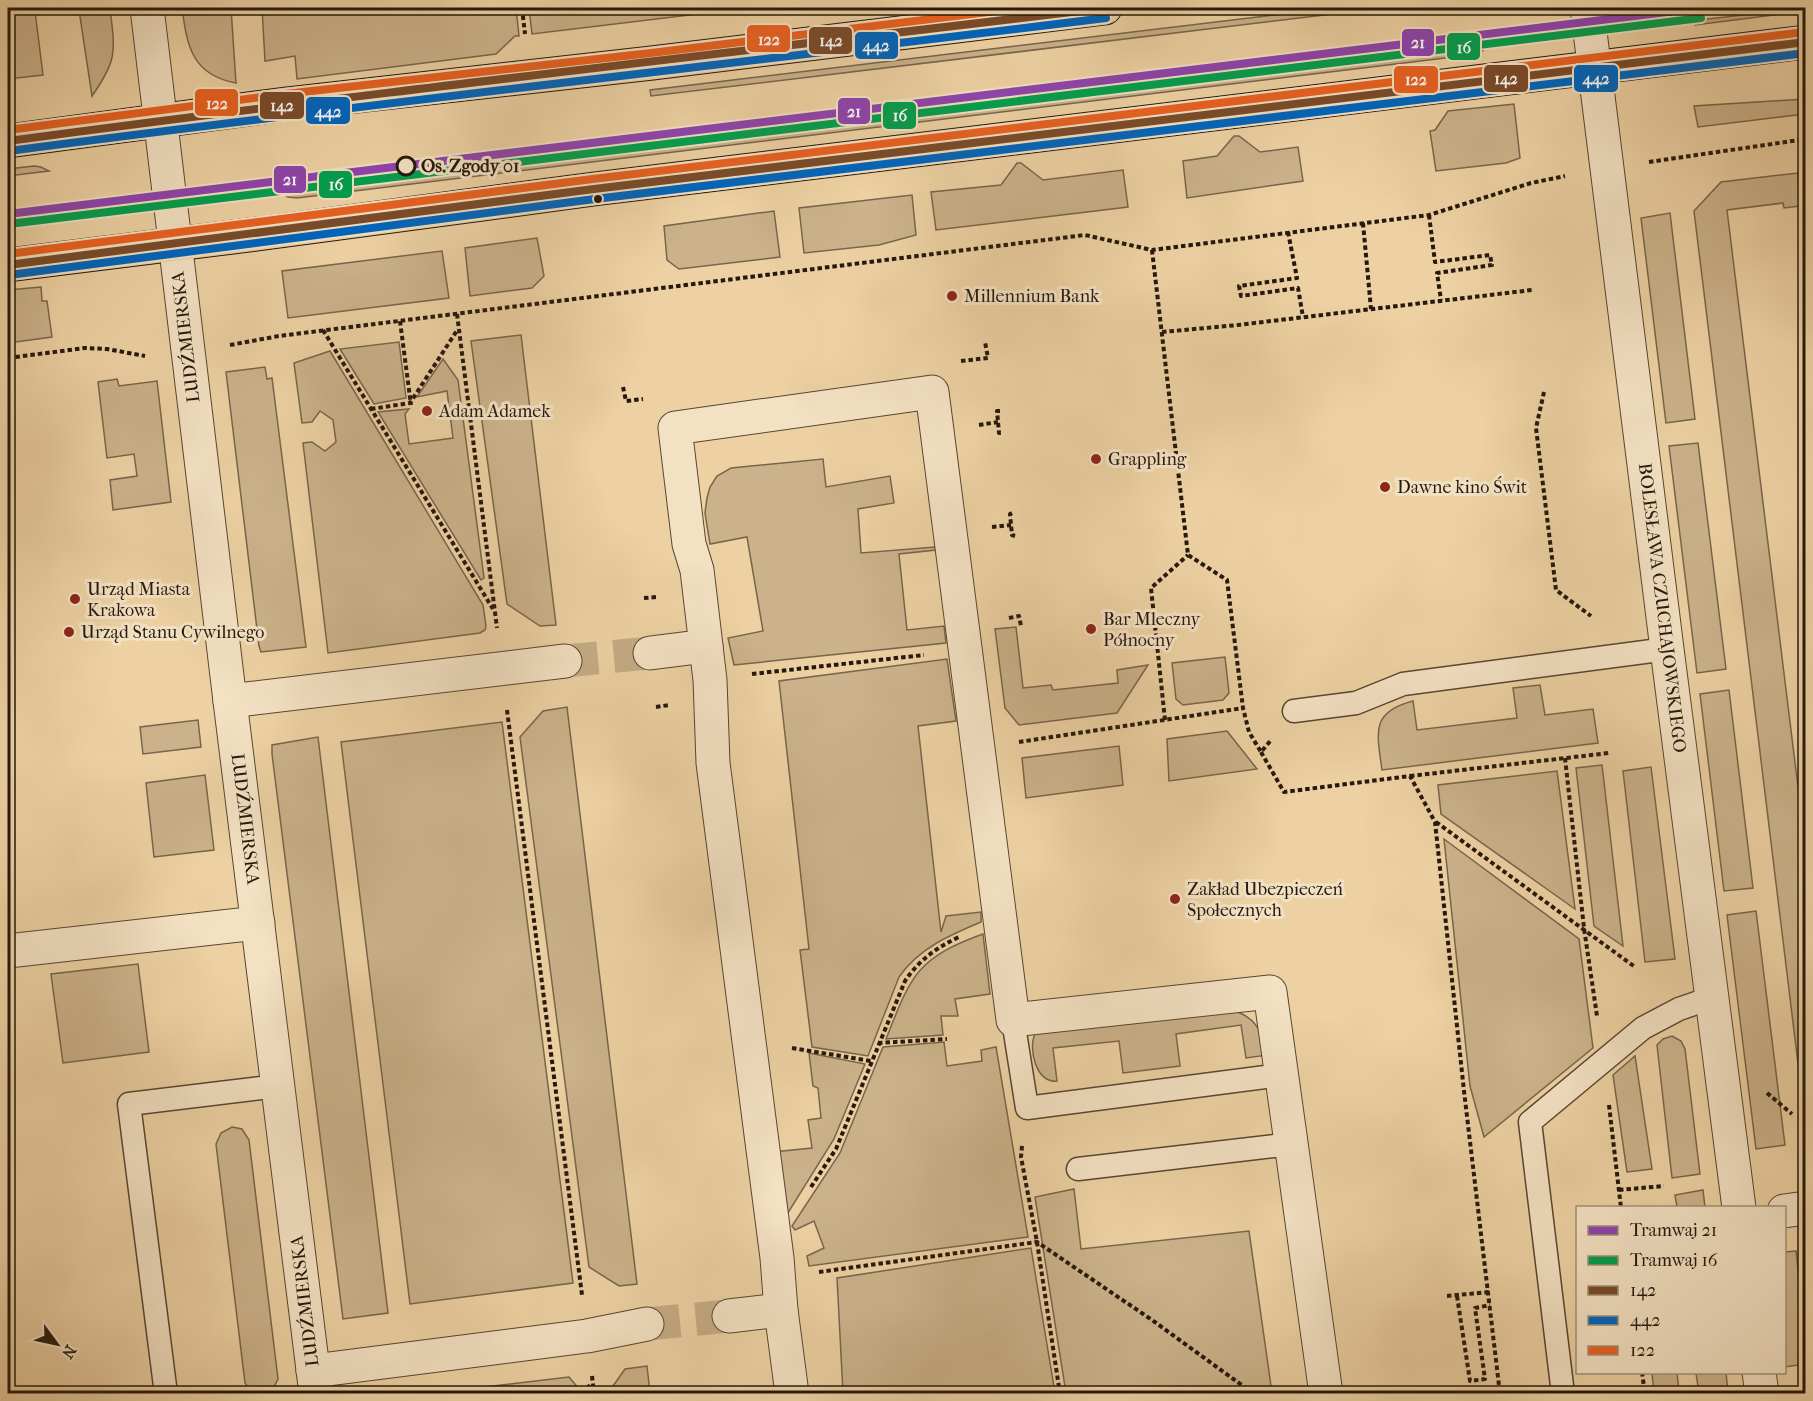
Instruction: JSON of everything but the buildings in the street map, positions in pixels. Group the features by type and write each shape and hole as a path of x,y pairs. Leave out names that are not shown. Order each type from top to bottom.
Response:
{"main road":[{"path":"8,141 161,120 1105,8"},
{"path":"8,265 594,189 1806,42"}],"street":[{"name":"LUDŹMIERSKA","path":"147,8 315,1382"},
{"name":"BOLESŁAWA CZUCHAJOWSKIEGO","path":"1587,8 1739,1206"},
{"path":"792,1394 777,1258 713,763 710,680 697,570 688,544 675,428 932,392 1013,1020 1270,992 1326,1394"},
{"path":"650,653 706,646"},
{"path":"230,701 565,661"},
{"path":"8,951 258,922"},
{"path":"1786,1211 1806,1208"},
{"path":"729,1316 781,1310"},
{"path":"315,1382 647,1324"},
{"path":"1759,1374 1762,1394"}],"lane":[{"path":"1294,711 1356,703 1403,684 1667,650"},
{"path":"1563,1394 1530,1122 1643,1029 1679,1009 1712,998"},
{"path":"1013,1020 1027,1108 1281,1075"},
{"path":"166,1394 129,1104 278,1086"},
{"path":"1078,1169 1291,1144"}],"path":[{"path":"522,8 525,35"},
{"path":"1640,164 1806,140"},
{"path":"222,347 323,330 1085,235 1152,250 1430,215 1531,183 1574,174"},
{"path":"1430,215 1435,262 1490,255 1492,265 1437,273 1441,301"},
{"path":"1363,223 1371,309"},
{"path":"1288,232 1297,278 1239,286 1240,296 1298,288 1303,317"},
{"path":"1152,250 1188,555"},
{"path":"1162,332 1532,290"},
{"path":"457,314 497,632"},
{"path":"400,321 410,404"},
{"path":"371,409 410,404 459,329"},
{"path":"323,330 495,612"},
{"path":"974,360 987,358 986,342"},
{"path":"8,358 85,348 154,356"},
{"path":"623,387 624,394"},
{"path":"1544,392 1536,428 1556,590 1591,616"},
{"path":"1000,411 997,411 999,433 1002,433"},
{"path":"982,425 998,422"},
{"path":"1012,513 1010,514 1012,536 1015,536"},
{"path":"995,527 1011,525"},
{"path":"1015,743 1244,708 1227,580 1188,555"},
{"path":"1165,720 1151,588 1188,555"},
{"path":"1009,618 1019,616 1021,626"},
{"path":"746,675 925,654"},
{"path":"507,709 582,1297"},
{"path":"1261,752 1284,792 1609,753"},
{"path":"1565,758 1584,928 1599,1026"},
{"path":"1410,776 1435,822 1500,1394"},
{"path":"1435,822 1635,967"},
{"path":"807,1194 836,1149 899,993 911,972 935,949 966,934"},
{"path":"878,1043 947,1039"},
{"path":"791,1047 871,1061"},
{"path":"1608,1098 1621,1206"},
{"path":"1778,1102 1792,1114"},
{"path":"1027,1108 1021,1156 1037,1242 1060,1394"},
{"path":"1619,1190 1664,1186"},
{"path":"811,1274 1037,1242 1152,1320 1254,1394"},
{"path":"1447,1296 1488,1292"},
{"path":"1457,1296 1470,1381 1485,1379 1475,1308 1490,1305"},
{"path":"1642,1374 1645,1394"},
{"path":"582,1394 593,1382"}],"shaded area":[{"path":"81,8 110,8 113,54 106,73 92,96 79,10"},
{"path":"182,8 231,8 236,83 210,73 194,57 186,35"},
{"path":"262,8 516,8 519,36 515,36 496,54 297,79 295,56 265,61"},
{"path":"529,8 748,8 532,34"},
{"path":"1332,8 1383,8 651,96 650,90"},
{"path":"1806,8 1805,11 1695,25 1689,21"},
{"path":"35,11 43,75 8,79 8,14"},
{"path":"1491,45 1478,54 297,198 282,194"},
{"path":"1805,99 1805,114 1698,127 1694,106"},
{"path":"1514,104 1520,158 1506,163 1436,171 1430,131 1435,130 1448,111"},
{"path":"1234,136 1239,136 1260,152 1298,147 1303,181 1187,198 1183,161 1217,156"},
{"path":"1017,163 1021,163 1043,180 1123,170 1128,207 936,230 931,192 1001,185"},
{"path":"34,166 49,171 8,176 8,169"},
{"path":"1798,173 1800,206 1784,208 1783,203 1727,210 1805,844 1805,1121 1694,211 1721,182"},
{"path":"912,195 916,235 879,245 804,253 799,208"},
{"path":"774,211 780,257 679,269 667,260 664,226"},
{"path":"1670,213 1695,419 1666,423 1641,218"},
{"path":"537,238 544,276 532,288 470,296 465,248"},
{"path":"442,251 449,298 288,318 282,271"},
{"path":"41,287 42,301 47,301 52,337 8,343 8,290"},
{"path":"521,335 556,625 540,626 507,604 471,341"},
{"path":"399,342 406,398 374,404 340,349"},
{"path":"330,351 483,605 486,626 485,630 480,633 328,653 303,443 312,442 325,451 336,442 333,420 320,411 312,422 302,423 294,363"},
{"path":"443,359 458,380 484,578 481,580 378,412 409,409 405,414 409,444 453,438 447,391 417,397"},
{"path":"265,367 267,379 272,378 306,647 261,652 226,372"},
{"path":"117,379 119,386 157,381 171,502 113,510 110,480 137,476 134,454 107,458 98,382"},
{"path":"1698,443 1726,669 1697,673 1669,446"},
{"path":"823,459 826,487 890,476 894,503 858,509 861,553 935,547 936,550 899,554 907,630 944,626 946,643 734,665 728,638 763,631 747,537 710,544 705,513 710,487 717,476 731,468"},
{"path":"1016,627 1023,688 1051,685 1053,690 1118,683 1117,670 1148,665 1117,713 1019,725 1005,708 995,629"},
{"path":"1225,657 1229,693 1223,700 1183,705 1176,699 1172,663"},
{"path":"947,659 956,721 918,726 941,932 946,916 981,912 981,922 936,943 907,967 899,977 868,1056 812,1047 800,950 809,949 779,681"},
{"path":"1540,685 1545,715 1593,709 1598,743 1382,770 1378,735 1383,718 1389,711 1413,701 1417,730 1517,718 1513,688"},
{"path":"1729,690 1753,888 1724,891 1700,694"},
{"path":"567,707 637,1284 619,1286 589,1267 520,737 543,711"},
{"path":"198,720 201,747 143,754 140,727"},
{"path":"502,722 573,1283 410,1304 341,742"},
{"path":"1227,731 1257,769 1169,781 1167,739"},
{"path":"318,737 388,1313 343,1319 272,754 272,745"},
{"path":"1119,746 1123,785 1026,798 1022,758"},
{"path":"1602,765 1623,946 1594,926 1576,768"},
{"path":"1651,767 1675,959 1645,962 1623,771"},
{"path":"1557,771 1575,909 1441,814 1438,785"},
{"path":"205,775 214,850 154,857 146,783"},
{"path":"1444,839 1579,939 1593,1048 1484,1137 1470,1086"},
{"path":"1756,911 1785,1145 1756,1149 1727,915"},
{"path":"983,934 990,994 955,999 958,1016 941,1016 943,1035 886,1039 910,984 929,961"},
{"path":"138,964 149,1052 63,1063 51,974"},
{"path":"1232,1010 1241,1013 1257,1026 1268,1055 1246,1058 1241,1025 1176,1034 1180,1066 1123,1073 1119,1041 1053,1048 1057,1081 1044,1077 1033,1056 1035,1034"},
{"path":"1672,1036 1681,1041 1685,1049 1700,1174 1672,1178 1657,1045 1663,1039"},
{"path":"944,1042 947,1066 982,1061 981,1050 996,1047 1028,1237 809,1266 807,1256 824,1248 814,1221 795,1230 792,1226 840,1153 883,1047"},
{"path":"809,1053 865,1064 834,1139 786,1216 773,1152 812,1148 808,1120 821,1118 818,1088 813,1086"},
{"path":"1635,1056 1652,1169 1627,1172 1613,1075"},
{"path":"232,1127 242,1129 249,1140 278,1379 271,1393 253,1393 245,1383 216,1144 221,1133"},
{"path":"1074,1189 1081,1249 1249,1231 1272,1393 1181,1393 1180,1386 1153,1389 1153,1393 1066,1393 1035,1197"},
{"path":"1703,1190 1705,1206 1677,1206 1675,1195"},
{"path":"1031,1248 1055,1393 843,1393 837,1278"},
{"path":"1796,1251 1805,1333 1805,1364 1786,1367 1786,1252"},
{"path":"647,1366 650,1393 608,1393 625,1369"},
{"path":"1652,1374 1677,1374 1679,1391 1654,1393"},
{"path":"1696,1374 1726,1374 1728,1392 1699,1393"},
{"path":"569,1377 580,1390 577,1393 433,1393"}],"tunnel":[{"path":"565,661 650,653"},
{"path":"647,1324 729,1316"}],"tram line":[{"name":"21","path":"8,214 1700,8"},
{"name":"16","path":"9,224 1701,18"}],"transit line":[{"name":"122","path":"8,130 285,94 1022,8"},
{"name":"142","path":"8,141 419,89 1105,8"},
{"name":"442","path":"9,151 1106,18"},
{"name":"122","path":"8,254 593,179 1805,32"},
{"name":"142","path":"8,265 594,189 1806,42"},
{"name":"442","path":"9,275 595,199 1806,53"}],"place":[{"name":"Os. Zgody 01","path":"406,166"},
{"name":"Millennium Bank","path":"952,296"},
{"name":"Adam Adamek","path":"427,411"},
{"name":"Grappling","path":"1096,459"},
{"name":"Dawne kino Świt","path":"1385,487"},
{"name":"Urząd Miasta Krakowa","path":"75,599"},
{"name":"Bar Mleczny Północny","path":"1091,629"},
{"name":"Urząd Stanu Cywilnego","path":"69,632"},
{"name":"Zakład Ubezpieczeń Społecznych","path":"1175,899"}]}
